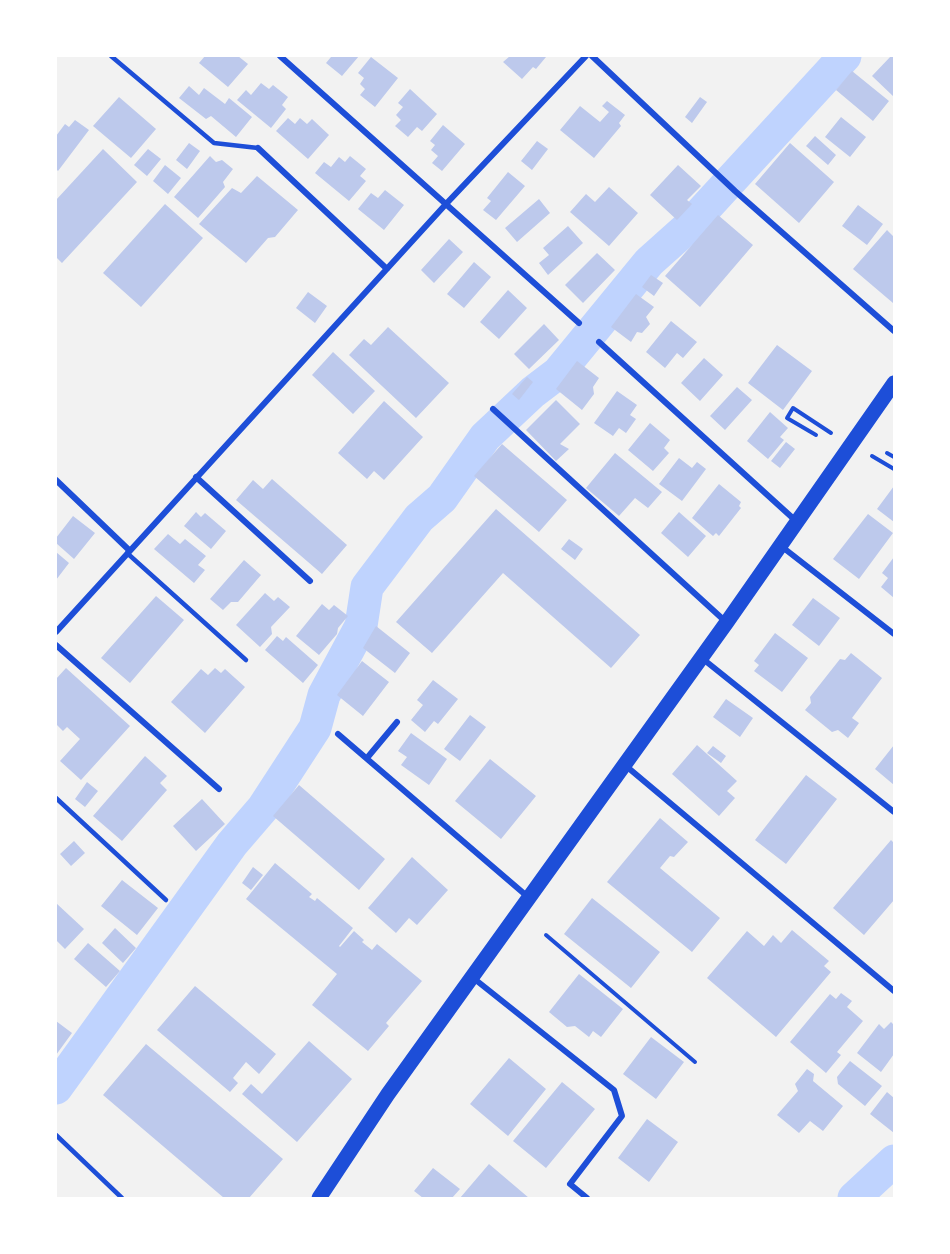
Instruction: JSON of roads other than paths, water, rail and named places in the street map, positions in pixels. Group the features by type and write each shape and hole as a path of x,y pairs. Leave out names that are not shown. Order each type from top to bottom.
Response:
{"main road":[{"path":"319,1198 388,1094 727,622 894,383"}],"street":[{"path":"280,56 579,323"},
{"path":"56,632 446,204 586,56"},
{"path":"592,56 735,191 894,331"},
{"path":"258,148 387,269"},
{"path":"599,342 796,522"},
{"path":"493,409 727,622"},
{"path":"196,477 309,581"},
{"path":"56,480 128,551"},
{"path":"780,545 894,634"},
{"path":"56,645 219,789"},
{"path":"701,658 894,812"},
{"path":"367,758 397,722"},
{"path":"338,734 529,897"},
{"path":"624,765 894,991"},
{"path":"472,977 614,1090 622,1116 570,1184 587,1198"}],"lane":[{"path":"111,56 214,143 258,148"},
{"path":"128,551 246,660"},
{"path":"56,798 166,900"},
{"path":"56,1135 122,1198"}],"waterway":[{"path":"56,1088 232,844 263,808 315,728 324,695 361,626 367,587 419,518 442,498 485,437 533,392 558,373 649,262 687,228 845,56"},
{"path":"854,1198 894,1161"}]}
